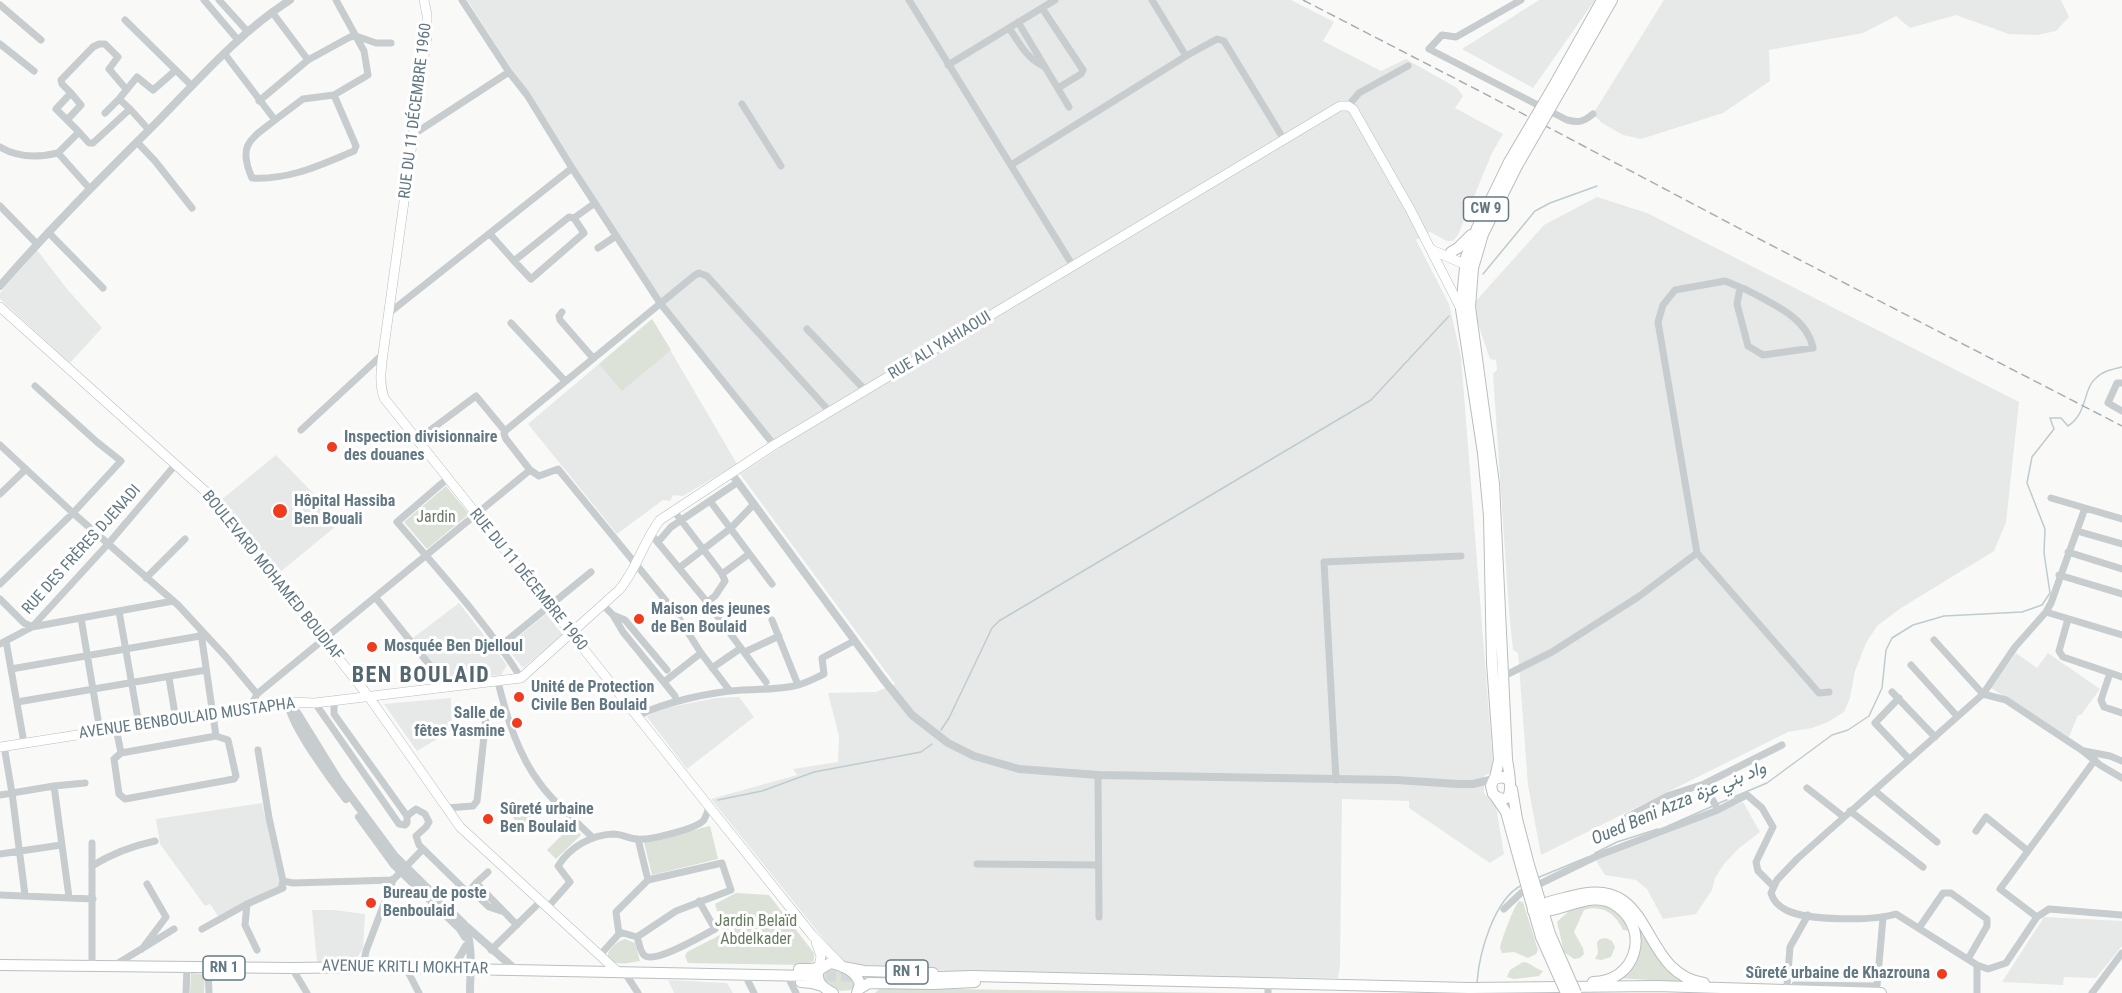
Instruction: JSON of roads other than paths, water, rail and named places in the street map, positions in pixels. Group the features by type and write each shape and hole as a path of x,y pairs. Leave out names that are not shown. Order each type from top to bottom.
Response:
{"main road":[{"name":"RUE DU 11 DÉCEMBRE 1960","path":"424,0 427,35 383,354 381,390 384,398 709,807 812,934 843,967"},
{"name":"CW 9","path":"1559,84 1602,0"},
{"name":"CW 9","path":"1469,263 1477,228 1559,84 1612,0"},
{"name":"RUE ALI YAHIAOUI","path":"572,633 628,580 650,533 660,520 865,390 1283,138 1334,108 1348,105"},
{"path":"1348,105 1353,109 1432,250 1461,309 1483,453 1489,516 1492,663 1499,760 1491,786 1494,795 1506,812 1566,993"},
{"path":"1461,309 1469,263 1513,164"},
{"path":"1451,252 1463,244 1477,228"},
{"path":"1432,250 1451,252 1469,263"},
{"path":"1432,250 1469,263"},
{"path":"1469,263 1470,307 1494,484 1506,749 1525,867"},
{"name":"BOULEVARD MOHAMED BOUDIAF","path":"0,307 176,464 219,507 369,697 460,827 621,972"},
{"path":"521,678 572,633"},
{"name":"AVENUE BENBOULAID MUSTAPHA","path":"2,746 288,702 315,703 521,678"},
{"path":"1495,778 1503,777 1511,785"},
{"path":"1494,795 1505,797 1511,785"},
{"path":"1539,909 1586,893 1606,894 1619,898 1639,916 1663,958 1672,969 1692,980 1738,989"},
{"path":"1539,909 1561,907 1579,901 1594,900 1610,903 1619,907 1628,917 1635,931 1636,950 1628,966 1619,974 1577,989 1545,935"},
{"path":"1545,935 1552,918 1561,907"},
{"name":"RUE DU 11 DÉCEMBRE 1960","path":"812,934 821,951 817,971"},
{"path":"833,993 822,986 817,971 830,963 843,967 856,976 860,984 859,992"},
{"name":"AVENUE KRITLI MOKHTAR","path":"0,965 363,967 705,973"},
{"name":"RN 1","path":"843,967 864,971 974,979 1268,991 1413,993"},
{"name":"RN 1","path":"705,973 739,968 817,971"},
{"name":"RN 1","path":"705,973 719,978 812,982 822,986"},
{"name":"RN 1","path":"859,992 869,983 877,980 907,978 1881,993"},
{"name":"RN 1","path":"877,980 934,984 974,979"},
{"path":"871,993 877,980"}],"street":[{"path":"204,0 238,40"},
{"path":"219,0 248,32"},
{"path":"0,286 48,232 224,53 272,12 290,0"},
{"path":"334,95 356,149 300,173 281,177 252,178 246,151 251,139 303,99 334,95 368,75 364,51 336,0"},
{"path":"462,0 508,72 527,95 660,303 774,446"},
{"path":"909,0 1073,266"},
{"path":"948,65 1055,0"},
{"path":"1152,0 1186,56"},
{"path":"1521,0 1456,37 1442,35 1429,49 1567,120 1583,121 1593,114"},
{"path":"0,5 41,40"},
{"path":"1042,8 1083,70 1082,74 1058,88"},
{"path":"272,12 308,60"},
{"path":"125,20 192,86"},
{"path":"1018,22 1068,107"},
{"path":"1009,28 1028,57 1045,67"},
{"path":"260,101 308,60 356,36 376,43 391,43"},
{"path":"1011,165 1217,39 1224,41 1283,138"},
{"path":"67,120 81,105 62,84 62,78 93,47 102,43 118,57 109,69 126,89"},
{"path":"0,44 34,71"},
{"path":"224,53 275,120"},
{"path":"1348,105 1359,93 1408,66"},
{"path":"105,113 139,77 154,90 176,70"},
{"path":"414,134 508,72"},
{"path":"71,93 56,108 89,143 93,143 130,110"},
{"path":"119,99 149,130"},
{"path":"742,104 782,166"},
{"path":"0,147 16,154 43,157 58,153 79,132"},
{"path":"137,142 192,208"},
{"path":"58,153 90,189"},
{"path":"388,313 572,168"},
{"path":"514,261 569,217 574,218 594,203"},
{"path":"0,206 37,244"},
{"path":"490,234 531,279 584,233 574,218"},
{"path":"48,232 103,288"},
{"path":"598,248 616,236"},
{"path":"730,691 701,653 675,612 558,469 539,476 530,470 504,434 565,381 699,273 707,276 830,412"},
{"path":"1740,288 1737,304 1748,346 1763,356 1813,348 1811,338 1794,317 1740,288 1725,281 1675,290 1663,305 1658,322 1697,553 1819,693 1829,692"},
{"path":"562,312 559,319 593,358"},
{"path":"511,323 565,381"},
{"path":"807,329 865,390"},
{"path":"301,430 383,354"},
{"path":"2122,383 2117,383 2108,403 2122,411"},
{"path":"0,584 73,513 121,461 35,386"},
{"path":"417,440 476,396 506,431"},
{"path":"0,445 173,601 257,694"},
{"name":"RUE DES FRÈRES DJENADI","path":"3,642 32,627 108,544 176,464"},
{"path":"0,494 26,469"},
{"path":"250,708 257,694 530,470"},
{"path":"731,473 854,641 912,714 948,743 974,756 1008,766 1098,775 1473,784 1495,778"},
{"path":"447,479 397,522 499,647 521,678"},
{"path":"658,542 671,527 738,482"},
{"path":"2051,498 2122,519"},
{"path":"710,501 772,584"},
{"path":"679,568 702,548 731,528 754,504"},
{"path":"2085,508 2059,575 2051,603 2046,612 2015,647 1983,694 1797,859 1773,886 1771,893 1777,903 1786,910 1808,915 1863,919 1883,918 1896,914 1977,965 1988,969 2006,963 2037,916 2049,909 2122,915"},
{"path":"674,511 725,581 715,596 707,602"},
{"path":"2077,531 2122,544"},
{"path":"650,533 707,602 766,682"},
{"path":"146,578 184,539"},
{"path":"2068,552 2122,569"},
{"path":"1504,676 1562,646 1638,597 1697,553"},
{"path":"722,574 749,554"},
{"path":"1336,780 1324,562 1461,556"},
{"path":"499,647 591,572"},
{"path":"2059,575 2122,594"},
{"path":"376,598 448,688"},
{"path":"0,599 32,627 173,601"},
{"path":"603,605 675,696"},
{"path":"119,611 139,725"},
{"path":"2046,612 2122,635"},
{"path":"613,615 625,620 666,670"},
{"path":"81,618 100,731"},
{"path":"2068,619 2060,654 2122,677"},
{"path":"772,620 798,685"},
{"path":"11,669 127,650 200,633"},
{"path":"200,633 216,736"},
{"path":"712,668 743,650 779,636"},
{"path":"1934,640 1983,694 2006,700 2122,778"},
{"path":"637,716 676,703 730,691 768,690 798,685 824,674 822,658 854,641"},
{"path":"3,642 11,669 24,743"},
{"path":"664,682 701,653"},
{"path":"1911,665 1957,716"},
{"path":"17,702 207,670"},
{"path":"2110,673 2101,700 2102,704 2122,713"},
{"path":"168,678 176,720"},
{"path":"498,682 514,738 540,784 593,838"},
{"path":"1892,692 1935,737"},
{"path":"1899,698 1875,723 1910,759"},
{"path":"315,703 399,824 405,825 407,816 334,714 334,701"},
{"path":"288,702 290,711 311,748 400,868 460,929 466,946 470,993"},
{"path":"446,808 473,806 477,801 486,718 505,710"},
{"path":"116,728 122,753"},
{"path":"216,736 229,742 236,776 234,779 125,799 118,793 114,759 122,753 216,736"},
{"path":"1627,817 1668,796 1704,784 1782,745"},
{"path":"2,746 12,793 25,895"},
{"path":"258,750 282,885"},
{"path":"2083,751 2110,756 2122,761"},
{"path":"2037,916 2000,889 2095,760"},
{"path":"1098,775 1099,917"},
{"path":"0,795 85,783"},
{"path":"1473,784 1494,795"},
{"path":"1704,784 1718,810"},
{"path":"54,786 69,897"},
{"path":"1808,788 1844,818"},
{"path":"1875,790 1937,842"},
{"path":"1504,909 1521,893 1597,856 1718,810 1747,795 1762,808 1773,826 1756,862 1758,870 1773,886"},
{"path":"492,950 517,925 570,882 559,870 560,863 577,845 593,838 615,834 638,839 665,835 699,824 704,820 709,807"},
{"path":"407,816 416,809 425,814 429,822 416,836 419,845 465,890"},
{"path":"1850,811 1923,867"},
{"path":"1976,831 1986,817 2028,851"},
{"path":"638,839 648,880"},
{"path":"92,866 138,844 155,841"},
{"path":"92,843 92,966"},
{"path":"0,854 61,845"},
{"path":"363,967 366,951 393,880 400,868 423,849"},
{"path":"600,955 619,934 637,937 676,911 731,890 722,863 648,880 616,912 619,934"},
{"path":"977,864 1098,865"},
{"path":"400,868 516,970"},
{"path":"488,872 476,883 517,925"},
{"path":"202,929 282,885 393,880"},
{"path":"142,949 166,917 147,884"},
{"path":"1919,928 1943,893 1951,893 1987,919 1987,926 1968,959"},
{"path":"0,895 93,898"},
{"path":"637,937 644,956 653,958 715,929 699,901"},
{"path":"247,904 245,925 257,950"},
{"path":"1786,985 1790,947 1808,915"},
{"path":"1738,989 1743,984 1877,986 1883,918"},
{"path":"464,924 471,945 468,969"},
{"path":"111,967 174,930"},
{"path":"448,969 457,961 466,946"},
{"path":"2092,993 2122,954"},
{"path":"1977,965 1977,993"},
{"path":"179,993 186,993 187,967"},
{"path":"208,967 209,993"},
{"path":"292,968 307,993"},
{"path":"406,968 419,993"},
{"path":"621,972 638,993"},
{"path":"748,981 754,993"},
{"path":"790,981 796,993"}],"waterway":[{"path":"1483,274 1535,211 1550,203 1597,186"},
{"path":"941,730 992,628 999,621 1371,400 1449,316"},
{"name":"Oued Beni Azza واد بني عزة","path":"1717,804 1767,783 1832,735 1848,730 1869,716 1882,688 1886,650 1892,638 1913,625 1944,616 2022,612 2042,605 2050,593 2044,553 2045,529 2027,483 2032,457 2054,429 2050,418 2061,418 2068,426 2079,414 2092,382 2105,372 2122,367"},
{"path":"718,800 762,791 814,772 921,752 932,744"},
{"name":"Oued Beni Azza واد بني عزة","path":"1668,826 1713,806"},
{"name":"Oued Beni Azza واد بني عزة","path":"1595,853 1617,842 1658,829"},
{"name":"Oued Beni Azza واد بني عزة","path":"1537,878 1588,857"},
{"name":"Oued Beni Azza واد بني عزة","path":"1477,983 1485,942 1496,914 1503,902 1522,885"}],"tunnel":[{"path":"811,976 874,977"}],"railway":[{"path":"1303,0 2122,426"}],"place":[{"name":"Inspection divisionnaire des douanes","path":"332,447"},
{"name":"Hôpital Hassiba Ben Bouali","path":"280,511"},
{"name":"Maison des jeunes de Ben Boulaid","path":"639,619"},
{"name":"Mosquée Ben Djelloul","path":"372,647"},
{"name":"Unité de Protection Civile Ben Boulaid","path":"519,697"},
{"name":"Salle de fêtes Yasmine","path":"517,723"},
{"name":"Sûreté urbaine Ben Boulaid","path":"488,819"},
{"name":"Bureau de poste Benboulaid","path":"371,903"},
{"name":"Sûreté urbaine de Khazrouna","path":"1942,974"}],"district":[{"name":"BEN BOULAID","path":"421,676"}],"park label":[{"name":"Jardin","path":"436,518"},
{"name":"Jardin Belaïd Abdelkader","path":"756,931"}]}
